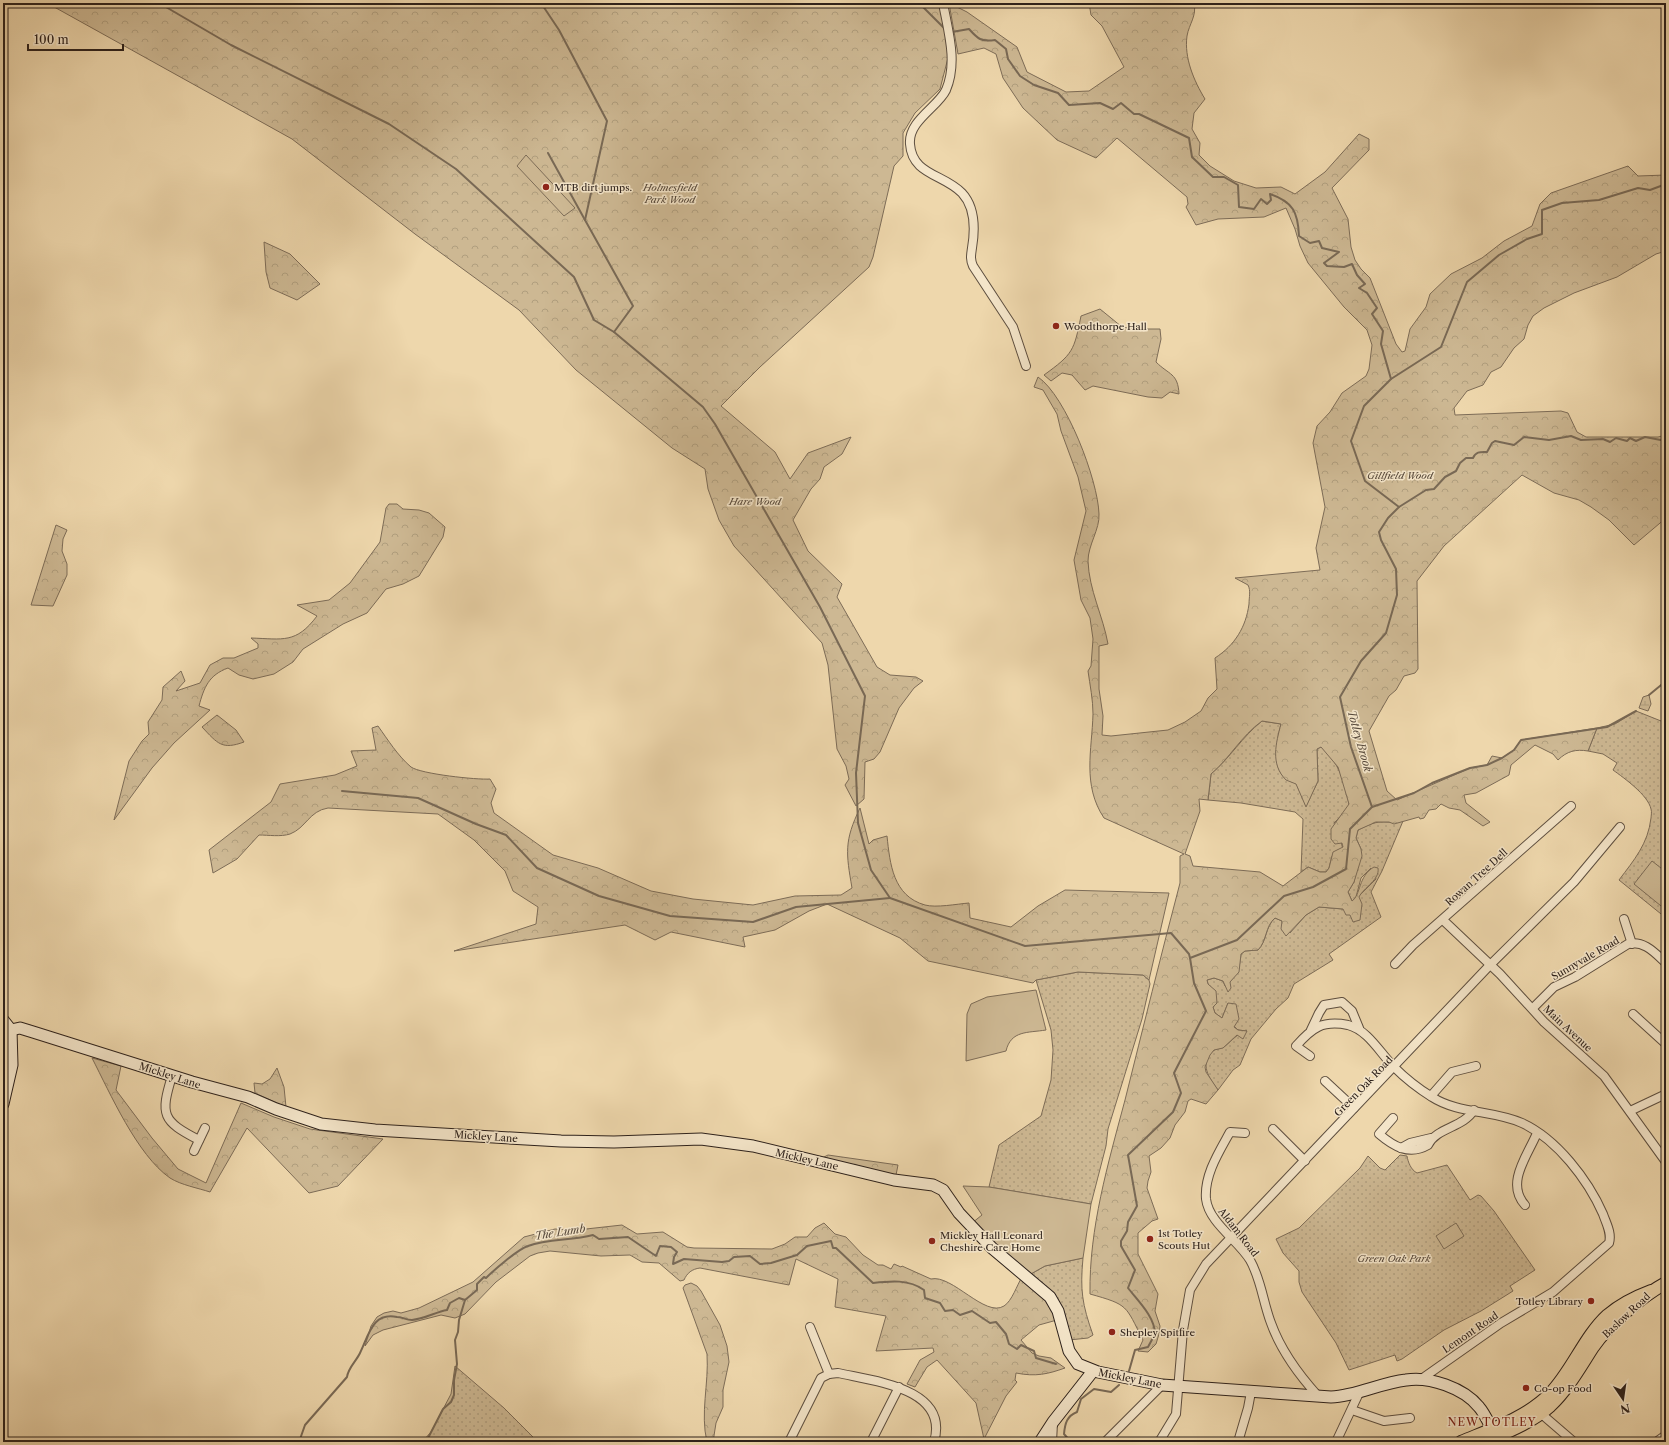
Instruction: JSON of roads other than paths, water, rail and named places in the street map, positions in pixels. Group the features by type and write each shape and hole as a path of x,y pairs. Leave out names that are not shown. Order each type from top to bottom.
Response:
{"main road":[{"name":"Baslow Road","path":"1494,1433 1514,1419 1538,1410 1569,1385 1594,1346 1606,1331 1651,1291 1666,1283"},
{"path":"1461,1442 1494,1433"},
{"path":"1484,1442 1494,1433"}],"street":[{"path":"943,3 952,56 949,75 946,90 921,117 912,132 910,142 913,157 924,170 947,181 962,193 968,202 972,211 973,226 970,258 973,266 1013,327 1026,366"},
{"name":"Rowan Tree Dell","path":"1395,964 1413,945 1571,806"},
{"name":"Green Oak Road","path":"1159,1442 1175,1417 1183,1330 1190,1290 1211,1257 1305,1161 1490,965 1574,882 1620,827"},
{"name":"Sunnyvale Road","path":"1624,919 1632,944"},
{"name":"Main Avenue","path":"1443,920 1500,974 1544,1022 1604,1076 1666,1162"},
{"name":"Sunnyvale Road","path":"1532,1008 1554,987 1575,977 1624,946 1632,944 1647,947 1666,962"},
{"path":"1310,1056 1296,1046 1311,1030 1318,1013 1324,1005 1342,1002 1352,1011 1359,1028 1394,1067 1431,1096 1451,1105 1510,1118 1523,1123 1537,1133 1521,1165 1516,1186 1520,1200 1526,1205"},
{"path":"1633,1014 1666,1044"},
{"path":"3,1020 11,1030 12,1065 3,1104"},
{"path":"1311,1030 1333,1024 1359,1028"},
{"name":"Mickley Lane","path":"11,1030 20,1028 172,1076 248,1097 307,1120 333,1125 561,1141 713,1140 753,1146 894,1180 933,1185 943,1190 954,1206 992,1248 1050,1297 1058,1311 1072,1356 1078,1364 1093,1371 1162,1385 1342,1397 1401,1380 1420,1380 1452,1388 1470,1398 1480,1408 1494,1433"},
{"path":"1431,1096 1452,1072 1476,1066"},
{"path":"172,1076 165,1099 165,1110 170,1122 178,1129 199,1140"},
{"path":"1325,1081 1354,1108"},
{"path":"1630,1111 1666,1094"},
{"path":"1393,1118 1378,1134 1397,1148 1419,1150 1428,1146 1431,1138 1468,1119 1474,1110"},
{"path":"194,1151 205,1128"},
{"path":"1273,1129 1305,1161"},
{"name":"Aldam Road","path":"1245,1133 1230,1132 1213,1163 1208,1181 1206,1198 1209,1208 1217,1222 1232,1237 1249,1259 1256,1272 1270,1322 1280,1345 1296,1372 1318,1396"},
{"name":"Lemont Road","path":"1420,1380 1500,1323 1553,1292 1609,1243 1610,1236 1606,1223 1589,1187 1566,1158 1537,1133"},
{"path":"810,1327 829,1374"},
{"path":"1040,1442 1053,1422 1093,1371"},
{"path":"789,1442 821,1378 829,1374 838,1373 898,1387 910,1392 932,1411 936,1425 934,1442"},
{"path":"1105,1442 1162,1385"},
{"path":"871,1442 898,1387"},
{"path":"1238,1442 1251,1392"},
{"path":"1336,1442 1359,1393"},
{"path":"1352,1410 1384,1421 1410,1418"},
{"path":"1538,1410 1574,1442"},
{"path":"1052,1442 1053,1422"},
{"path":"1656,1442 1666,1435"}],"waterway":[{"path":"159,3 231,45 389,124 456,169 574,277 594,320 614,332 703,407 715,424 820,607 865,696 856,773 858,823 871,870 890,898 1025,946 1171,933 1189,954 1190,958"},
{"path":"541,3 559,30 607,121 585,220 633,306 614,332"},
{"path":"919,3 946,30"},
{"path":"952,32 969,29 980,39 986,41 995,40 1006,49 1008,59 1020,76 1034,85 1058,93 1069,105 1100,103 1113,109 1121,103 1134,114 1139,114 1189,138 1192,157 1213,177 1224,177 1238,185 1239,207 1254,209 1261,199 1267,204 1271,200 1270,194 1289,204 1293,209 1297,220 1299,236 1310,243 1319,241 1322,248 1339,252 1324,263 1327,266 1344,267 1352,264 1357,275 1365,284 1359,288 1367,293 1377,308 1372,314 1383,331 1381,344 1391,379"},
{"path":"548,153 585,220"},
{"name":"Totley Brook","path":"1129,1371 1135,1350 1148,1347 1155,1334 1149,1315 1128,1288 1135,1270 1121,1246 1121,1241 1127,1231 1128,1222 1137,1206 1128,1155 1173,1112 1181,1093 1174,1073 1206,1011 1194,983 1190,958 1237,940 1284,896 1313,887 1346,869 1350,829 1372,807 1351,747 1340,697 1361,661 1386,633 1397,595 1396,569 1381,540 1379,532 1388,518 1399,507 1365,481 1351,441 1364,406 1391,379 1441,347 1467,282 1499,255 1527,239 1542,234 1542,210 1562,203 1599,200 1638,188 1650,190 1666,184"},
{"path":"1399,507 1426,490 1434,489 1445,477 1456,471 1460,463 1466,458 1473,458 1477,453 1487,452 1492,443 1495,441 1514,445 1524,437 1549,440 1571,436 1581,440 1603,439 1610,442 1616,438 1627,441 1630,438 1636,441 1645,437 1666,441"},
{"path":"1649,695 1666,681"},
{"path":"1372,807 1414,793 1432,783 1470,768 1487,765 1514,750 1521,740 1607,727 1636,711"},
{"path":"342,791 418,798 476,824 506,835 537,868 599,896 670,916 753,922 796,907 890,898"},
{"name":"The Lumb","path":"426,1442 443,1409 451,1402 454,1395 454,1380 457,1364 455,1340 458,1332 459,1320 465,1300 477,1290 477,1284 512,1256 528,1246 536,1243 593,1235 599,1239 628,1237 656,1256 660,1246 671,1247 677,1252 674,1257 673,1264 684,1259 722,1262 729,1261 734,1257 750,1256 760,1264 771,1263 797,1255 807,1246 831,1241 833,1248 836,1248 873,1283 906,1282 918,1286 924,1290 925,1298 940,1303 945,1311 953,1310 960,1315 972,1311 990,1323 996,1322 1006,1334 1009,1344 1017,1349 1021,1345 1034,1351 1036,1358 1056,1364"},
{"path":"299,1442 305,1425 347,1377 349,1370 359,1356 372,1326 377,1321 389,1316 408,1320 421,1318 447,1310 450,1303 459,1298 465,1300"},
{"name":"Totley Brook","path":"1071,1442 1064,1434 1065,1426 1067,1420 1077,1412 1081,1399 1094,1389 1111,1392 1119,1385"}],"place":[{"name":"MTB dirt jumps.","path":"546,187"},
{"name":"Woodthorpe Hall","path":"1056,326"},
{"name":"1st Totley Scouts Hut","path":"1150,1239"},
{"name":"Mickley Hall Leonard Cheshire Care Home","path":"932,1241"},
{"name":"Totley Library","path":"1591,1301"},
{"name":"Shepley Spitfire","path":"1112,1332"},
{"name":"Co-op Food","path":"1526,1388"}],"district":[{"name":"NEW TOTLEY","path":"1492,1422"}],"park label":[{"name":"Holmesfield Park Wood","path":"670,192"},
{"name":"Gillfield Wood","path":"1400,475"},
{"name":"Hare Wood","path":"755,501"},
{"name":"Green Oak Park","path":"1394,1258"}]}
